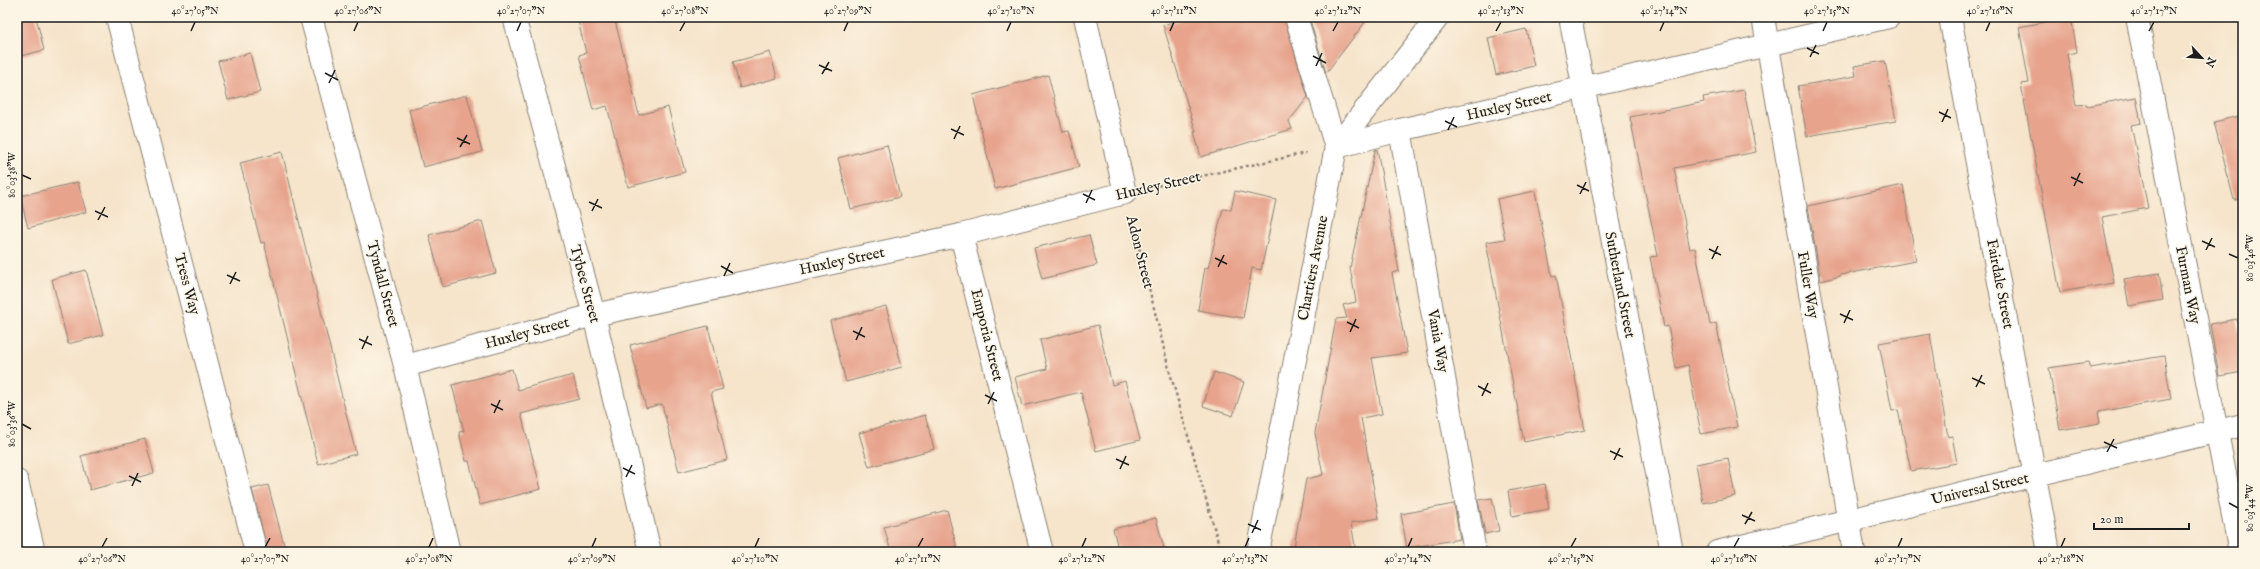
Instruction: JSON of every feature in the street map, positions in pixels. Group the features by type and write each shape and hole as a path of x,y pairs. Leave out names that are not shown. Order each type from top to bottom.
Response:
{"street":[{"name":"Tress Way","path":"117,17 256,552"},
{"name":"Tyndall Street","path":"311,17 405,366 449,552"},
{"name":"Tybee Street","path":"514,17 594,315 650,552"},
{"path":"1085,17 1126,193"},
{"path":"1296,17 1336,147"},
{"name":"Chartiers Avenue","path":"1258,552 1336,147 1438,17"},
{"name":"Sutherland Street","path":"1570,17 1582,89 1672,552"},
{"name":"Fuller Way","path":"1763,17 1854,552"},
{"name":"Huxley Street","path":"1336,147 1400,130 1889,17"},
{"name":"Fairdale Street","path":"1950,17 2049,552"},
{"name":"Furman Way","path":"2137,17 2240,552"},
{"name":"Vania Way","path":"1400,130 1475,552"},
{"name":"Huxley Street","path":"405,366 594,315 961,235 1126,193"},
{"name":"Emporia Street","path":"961,235 1042,552"},
{"name":"Universal Street","path":"1716,552 2035,476 2243,424"},
{"path":"17,481 34,552"}],"path":[{"name":"Huxley Street","path":"1126,193 1336,147"},
{"name":"Adon Street","path":"1126,193 1169,369 1221,552"}],"building":[{"path":"17,17 36,17 44,50 17,57"},
{"path":"577,17 614,17 639,115 668,107 685,172 628,187 607,106 593,110 579,55 586,53"},
{"path":"1189,17 1284,17 1308,97 1289,121 1292,129 1201,157 1194,132 1196,132 1163,25"},
{"path":"1309,17 1369,17 1326,73"},
{"path":"2071,17 2077,52 2067,54 2076,105 2087,104 2087,106 2136,97 2141,123 2131,125 2148,208 2102,217 2114,283 2060,292 2021,84 2029,83 2019,27"},
{"path":"1526,29 1534,66 1496,75 1488,38"},
{"path":"770,52 777,78 740,88 733,62"},
{"path":"250,53 260,92 228,100 218,61"},
{"path":"1885,61 1896,121 1807,136 1798,86 1856,76 1854,66"},
{"path":"1048,75 1063,132 1069,131 1079,167 995,189 973,95"},
{"path":"1744,90 1756,152 1674,168 1690,249 1695,248 1710,325 1716,323 1737,427 1701,434 1688,365 1676,368 1668,326 1664,327 1650,257 1658,256 1630,117 1704,102 1703,97"},
{"path":"467,95 482,152 423,167 409,110"},
{"path":"2243,115 2243,199 2234,200 2214,122"},
{"path":"887,145 900,197 851,209 838,158"},
{"path":"1377,149 1399,271 1392,273 1407,353 1372,358 1382,414 1361,418 1379,518 1351,523 1356,552 1293,552 1306,479 1323,475 1315,433 1336,319 1347,318 1343,305 1356,302 1350,268 1375,150"},
{"path":"282,152 356,454 318,464 264,242 261,243 240,163"},
{"path":"78,182 86,212 28,228 20,196"},
{"path":"1903,185 1916,261 1840,275 1821,281 1808,206"},
{"path":"1235,191 1276,200 1261,270 1252,268 1243,318 1198,310 1205,267 1208,268 1223,209 1231,210"},
{"path":"1535,191 1552,276 1556,275 1585,430 1524,442 1486,242 1505,239 1497,199"},
{"path":"482,221 496,273 443,287 429,235"},
{"path":"1089,235 1097,265 1042,279 1034,248"},
{"path":"86,270 103,335 68,344 52,279"},
{"path":"2159,273 2163,300 2129,306 2124,279"},
{"path":"886,306 902,367 846,382 830,321"},
{"path":"2237,319 2243,353 2243,372 2219,376 2210,324"},
{"path":"1098,325 1112,385 1125,381 1140,440 1096,451 1081,392 1022,406 1015,377 1047,369 1040,340"},
{"path":"708,326 723,389 711,392 727,460 679,472 662,404 646,408 630,345"},
{"path":"1930,334 1948,437 1952,436 1957,463 1911,471 1898,410 1892,411 1879,343"},
{"path":"2164,356 2171,399 2098,412 2100,423 2060,430 2049,368 2088,362 2090,368"},
{"path":"512,369 518,390 573,375 579,399 521,414 541,489 480,505 469,461 466,461 459,432 464,431 452,385"},
{"path":"1214,372 1244,382 1233,416 1203,406"},
{"path":"925,415 934,449 869,467 859,433"},
{"path":"145,439 154,473 90,490 81,456"},
{"path":"1728,458 1735,496 1703,503 1696,464"},
{"path":"1545,484 1549,509 1512,516 1508,491"},
{"path":"268,485 286,552 268,552 252,489"},
{"path":"1492,498 1499,531 1485,534 1478,500"},
{"path":"1454,504 1460,539 1407,548 1401,514"},
{"path":"947,510 958,552 891,552 884,527"},
{"path":"1156,518 1165,552 1119,552 1113,529"}]}
